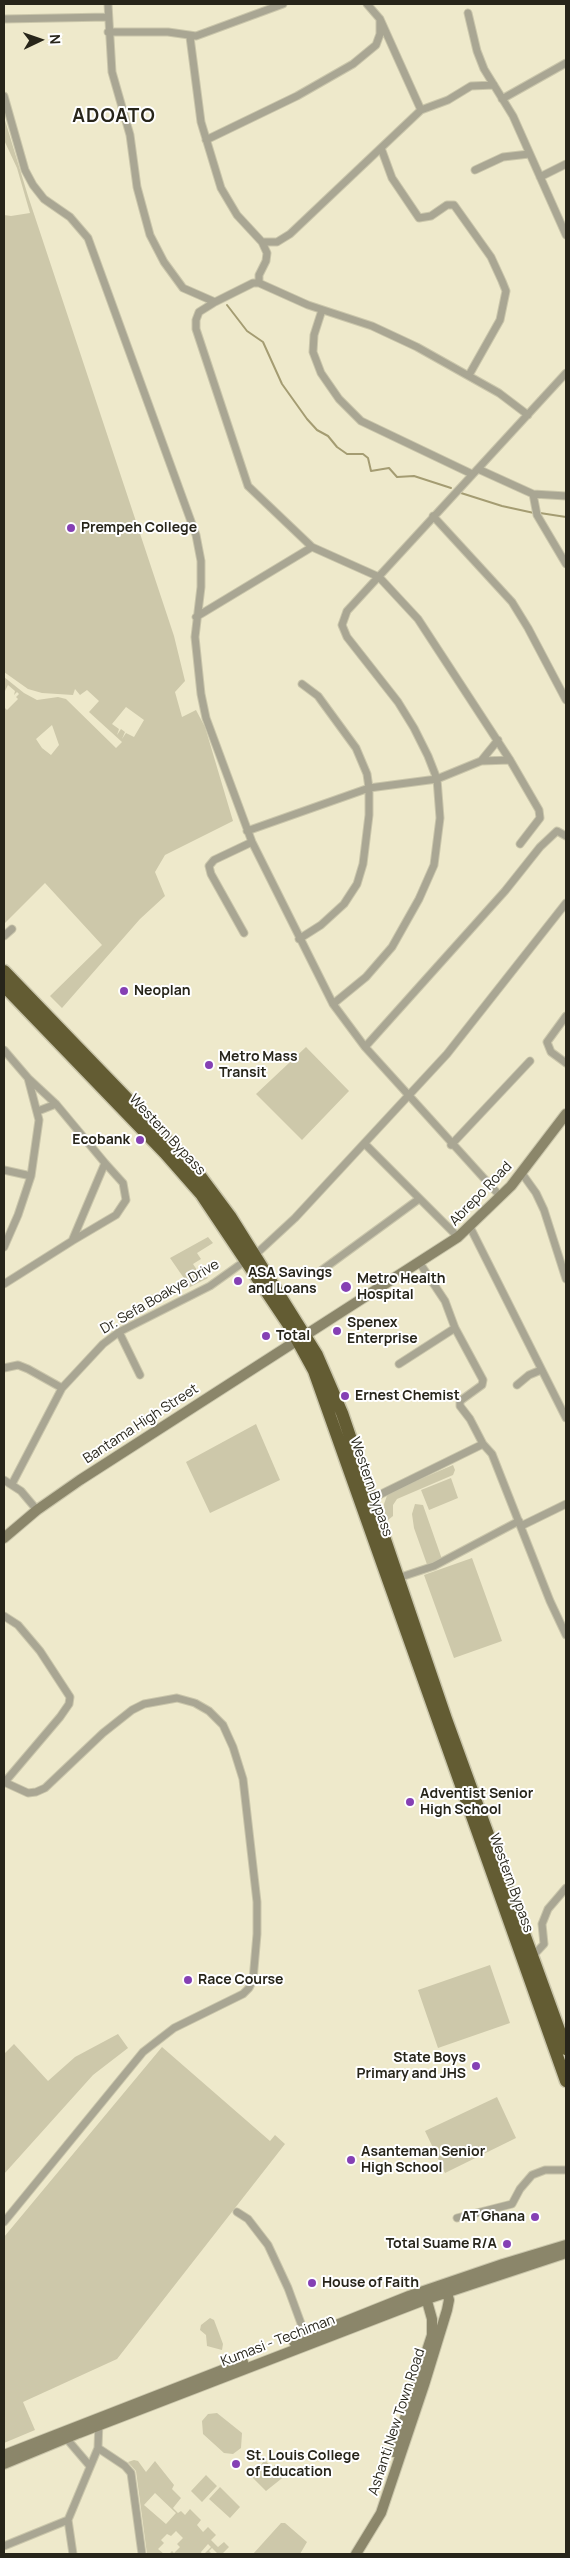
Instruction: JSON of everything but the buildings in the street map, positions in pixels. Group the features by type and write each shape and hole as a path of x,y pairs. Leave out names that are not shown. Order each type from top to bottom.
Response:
{"highway":[{"name":"Western Bypass","path":"4,971 186,1167"},
{"name":"Western Bypass","path":"4,986 186,1167 210,1186 250,1258 325,1372 342,1413 398,1578 532,1957 566,2081"},
{"name":"Western Bypass","path":"301,1336 547,2012 566,2049"}],"main road":[{"name":"Abrepo Road","path":"301,1336 458,1237 470,1227 522,1172 566,1114"},
{"name":"Bantama High Street","path":"4,1538 37,1510 301,1336"},
{"name":"Kumasi - Techiman","path":"4,2464 99,2422 306,2337 566,2245"},
{"name":"Kumasi - Techiman","path":"446,2288 566,2253"},
{"name":"Ashanti New Town Road","path":"354,2554 373,2528 386,2497 447,2310 446,2288"},
{"name":"Kumasi - Techiman","path":"4,2455 99,2422 426,2295"},
{"name":"Ashanti New Town Road","path":"354,2554 377,2505 418,2381 433,2327 426,2295"}],"street":[{"path":"108,4 108,32 112,72 130,135 137,187 150,235 164,262 183,288 215,302"},
{"path":"108,32 168,32 190,37 203,34 264,7 283,4"},
{"path":"367,4 380,19 421,110"},
{"path":"468,13 477,51 494,85 513,116 566,235"},
{"path":"4,19 108,17"},
{"path":"206,140 297,96 353,64 376,45 380,34 380,19"},
{"path":"190,37 206,140 221,188 237,216 262,242 267,253 266,261 259,275 259,283"},
{"path":"502,99 566,63"},
{"path":"262,242 277,242 290,234 421,110 448,100 471,86 494,85"},
{"path":"4,96 25,170 33,185 44,199 70,216 88,238 196,535 201,561 201,588 195,637 200,694 206,718 247,831 299,939 333,1004 365,1047 500,1196"},
{"path":"381,148 392,178 419,218 431,216 447,205 454,205 491,256 506,291 500,320 468,375"},
{"path":"475,170 504,157 529,154"},
{"path":"540,177 566,164"},
{"path":"520,844 541,815 498,740 418,619 379,577 312,547 248,486 196,329 196,320 199,312 215,302 247,286 259,283 322,310 381,330 417,347 468,375 528,415"},
{"path":"322,310 314,335 313,352 321,374 339,399 361,421 475,472 533,494 566,496"},
{"path":"333,1004 380,963 420,899 434,864 440,818 437,779 414,728 347,636 342,624 347,611 566,373"},
{"path":"533,494 536,513 566,564"},
{"path":"433,516 512,602 566,700"},
{"path":"196,617 312,547"},
{"path":"299,939 320,925 344,904 357,884 366,841 369,788 367,774 356,748 318,696 302,684"},
{"path":"481,760 498,740"},
{"path":"247,831 369,788 437,779 481,760 510,760"},
{"path":"365,1047 499,898 540,847 557,831 566,836"},
{"path":"244,933 211,874 209,866 214,860 252,842"},
{"name":"Dr. Sefa Boakye Drive","path":"12,1484 62,1388 103,1344 119,1332 210,1286 250,1258 295,1218 447,1054 566,903"},
{"path":"4,936 12,929"},
{"path":"566,1016 547,1042 551,1052 566,1063"},
{"path":"4,1050 28,1078 56,1104 123,1183 126,1200 116,1215 4,1284"},
{"path":"452,1145 530,1061"},
{"path":"4,1247 18,1215 31,1176 38,1130 38,1111 28,1078"},
{"path":"38,1111 56,1104"},
{"path":"365,1144 458,1237"},
{"path":"72,1241 105,1163"},
{"path":"4,1170 31,1176"},
{"path":"522,1172 536,1193 544,1210 566,1279"},
{"path":"322,1270 420,1198"},
{"path":"470,1227 566,1418"},
{"path":"419,1262 445,1301 455,1328 483,1380 482,1385 460,1401 460,1406 470,1419 483,1444 492,1454 550,1601 566,1632"},
{"path":"399,1364 455,1328"},
{"path":"119,1332 140,1375"},
{"path":"4,1368 18,1365 62,1388"},
{"path":"517,1385 529,1375 541,1370"},
{"path":"371,1500 483,1444"},
{"path":"4,1480 12,1484 37,1510"},
{"path":"398,1578 434,1566 566,1504"},
{"path":"4,1616 18,1625 40,1652 70,1697 69,1704 60,1717 4,1783 28,1793 45,1788 132,1710 144,1704 177,1698 195,1702 209,1711 223,1725 233,1747 243,1779 257,1902 257,1934 253,1980 249,1988 243,1994 174,2028 142,2052 95,2107 4,2222"},
{"path":"532,1957 544,1944 542,1924 548,1909 566,1888"},
{"path":"457,2218 512,2204 520,2188 532,2175 545,2170 566,2170"},
{"path":"237,2212 248,2219 268,2245 288,2288 306,2337"},
{"path":"73,2554 68,2520 89,2465 98,2448 99,2422"},
{"path":"66,2438 89,2465"},
{"path":"98,2448 131,2473 142,2554"},
{"path":"4,2546 68,2520"}],"shaded area":[{"name":"Prempeh College","path":"4,117 28,196 174,636 185,681 175,692 182,717 196,710 205,727 233,821 165,855 155,872 165,896 140,919 62,1008 50,996 102,945 45,883 4,924 4,707 7,710 18,699 16,697 19,694 17,692 14,695 15,691 8,685 4,693 4,677 24,693 37,700 58,697 66,699 116,748 122,742 89,712 99,701 87,690 80,695 75,689 73,695 42,693 28,689 4,672 4,215 11,216 30,213 17,168 4,140","holes":["126,707 144,720 134,737 126,733 122,739 125,732 121,729 117,735 119,729 112,724","52,725 59,745 51,755 42,748 36,739"]},
{"path":"306,1047 349,1091 302,1140 256,1094"},
{"path":"208,1237 213,1243 197,1253 201,1259 193,1264 201,1276 205,1274 208,1278 190,1287 170,1258"},
{"path":"256,1424 280,1480 210,1513 186,1462"},
{"path":"453,1465 455,1470 453,1475 397,1499 393,1505 393,1516 388,1520 385,1519 384,1504 388,1493"},
{"path":"451,1478 458,1498 429,1510 421,1490"},
{"path":"415,1504 423,1505 443,1562 432,1571 429,1570 414,1528 412,1514"},
{"path":"472,1558 502,1641 454,1658 424,1575"},
{"path":"490,1965 510,2023 438,2048 418,1990"},
{"path":"118,2034 128,2048 93,2075 4,2174 4,2054 14,2044 48,2081 75,2057"},
{"path":"162,2047 270,2141 275,2135 285,2144 117,2359 23,2402 35,2430 4,2443 4,2237"},
{"path":"497,2097 516,2138 445,2173 425,2131"},
{"path":"210,2318 214,2320 223,2344 222,2350 207,2346 206,2335 200,2330 201,2325"},
{"path":"217,2413 242,2433 241,2448 233,2454 224,2453 203,2434 202,2421 208,2414"},
{"path":"265,2460 272,2468 275,2465 286,2475 266,2491 251,2476"},
{"path":"138,2461 146,2472 155,2461 174,2485 172,2489 181,2498 173,2508 178,2513 181,2511 185,2515 190,2509 201,2520 197,2525 203,2532 208,2527 216,2535 211,2540 218,2547 224,2542 229,2547 222,2554 218,2554 212,2548 209,2551 212,2554 204,2554 211,2547 208,2544 201,2552 202,2554 169,2554 172,2551 174,2553 180,2547 177,2544 183,2538 176,2531 171,2536 167,2534 161,2540 164,2543 158,2549 164,2554 147,2554 136,2471 128,2462","holes":["155,2493 176,2513 166,2524 144,2505"]},
{"path":"206,2475 217,2486 202,2502 191,2491"},
{"path":"220,2487 240,2507 230,2518 209,2499"},
{"path":"281,2523 285,2523 307,2542 300,2554 253,2554"}],"waterway":[{"path":"227,305 247,331 263,342 282,384 307,419 317,430 328,436 337,447 347,454 363,454 368,458 371,471 389,468 397,477 414,476 451,488"},
{"path":"461,493 502,506 534,513"},
{"path":"540,513 566,517"}],"place":[{"name":"Prempeh College","path":"71,528"},
{"name":"Neoplan","path":"124,991"},
{"name":"Metro Mass Transit","path":"209,1065"},
{"name":"Ecobank","path":"140,1140"},
{"name":"ASA Savings and Loans","path":"238,1281"},
{"name":"Metro Health Hospital","path":"346,1287"},
{"name":"Spenex Enterprise","path":"337,1331"},
{"name":"Total","path":"266,1336"},
{"name":"Ernest Chemist","path":"345,1396"},
{"name":"Adventist Senior High School","path":"410,1802"},
{"name":"Race Course","path":"188,1980"},
{"name":"State Boys Primary and JHS","path":"476,2066"},
{"name":"Asanteman Senior High School","path":"351,2160"},
{"name":"AT Ghana","path":"535,2217"},
{"name":"Total Suame R/A","path":"507,2244"},
{"name":"House of Faith","path":"312,2283"},
{"name":"St. Louis College of Education","path":"236,2464"}],"district":[{"name":"ADOATO","path":"114,117"}]}
